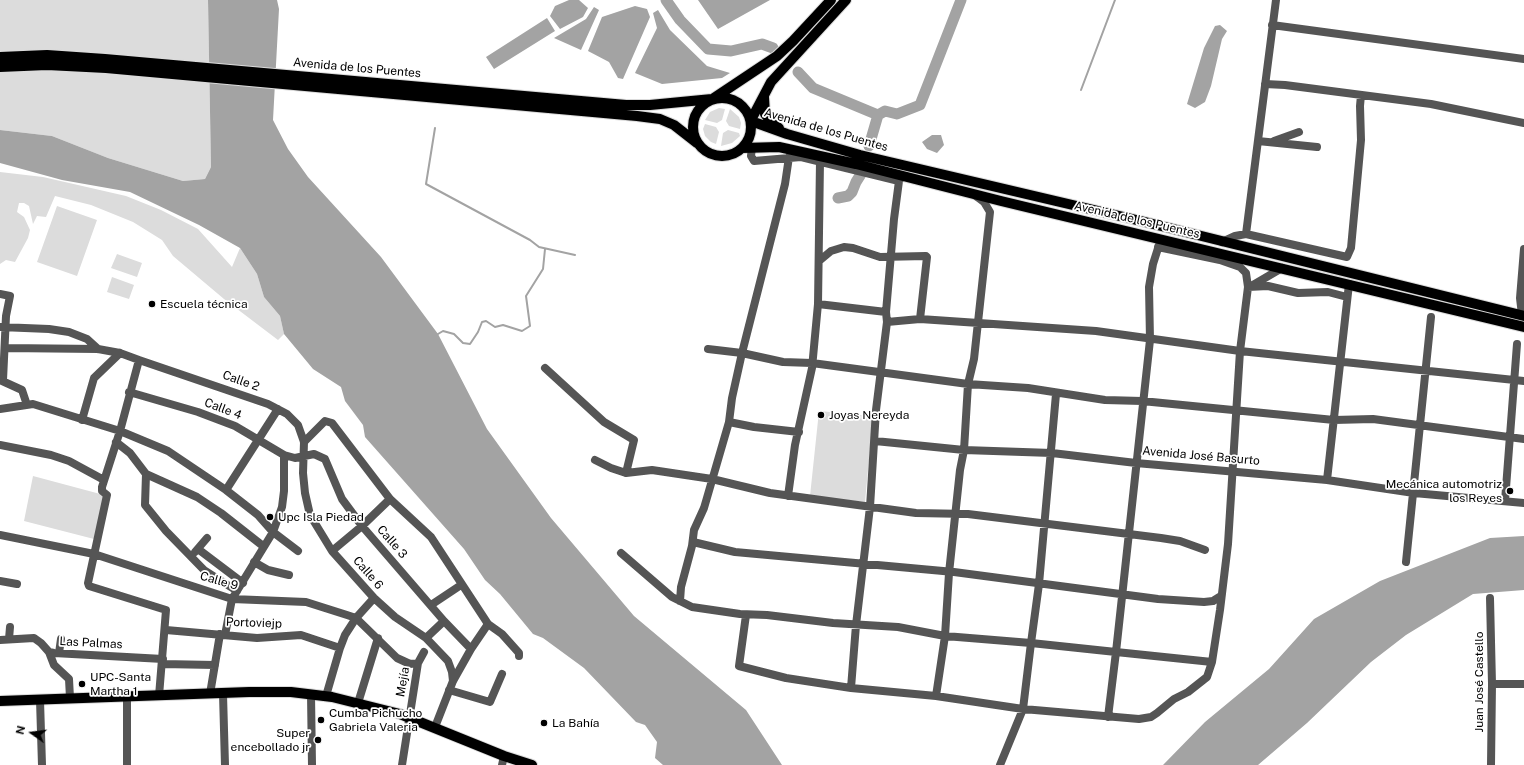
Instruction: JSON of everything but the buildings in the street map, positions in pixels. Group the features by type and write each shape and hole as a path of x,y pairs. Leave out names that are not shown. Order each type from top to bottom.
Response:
{"main road":[{"path":"831,0 777,56 757,71 700,107 693,119 692,129 697,143 704,150 719,156 729,155 747,147 751,120 767,88 781,70 846,0"},
{"name":"Avenida de los Puentes","path":"0,57 47,55 145,67 319,82 626,105 655,105 716,96"},
{"name":"Avenida de los Puentes","path":"0,67 47,65 145,67"},
{"name":"Avenida de los Puentes","path":"319,82 651,117 678,127 697,143"},
{"path":"767,88 763,104 765,114 772,123 787,134"},
{"path":"716,96 727,97 735,100 745,108 751,120"},
{"name":"Avenida de los Puentes","path":"751,120 787,134 860,155 1144,222 1523,315"},
{"name":"Avenida de los Puentes","path":"747,147 779,147 900,178 969,192 1160,243 1282,268 1524,327"},
{"path":"0,701 277,692 311,694 326,696 409,718 435,727 503,761 532,765"}],"street":[{"path":"1246,234 1276,0"},
{"path":"1272,24 1524,59"},
{"path":"1265,84 1431,104 1524,123"},
{"path":"1222,242 1235,236 1246,234 1345,257 1350,252 1361,140 1361,95"},
{"path":"1272,142 1299,132"},
{"path":"1258,141 1317,147"},
{"path":"747,147 754,161 801,157 900,178 890,257 886,312 887,322 876,410 870,507 856,625 851,688"},
{"path":"680,601 681,587 693,542 694,530 704,508 729,422 732,398 742,353 784,184 789,157"},
{"path":"788,496 795,445 799,432 812,363 818,304 820,260 820,161"},
{"path":"936,696 945,636 949,573 960,470 964,450 968,384 974,359 982,274 990,212 984,202 969,192"},
{"path":"1281,242 1284,246 1287,258"},
{"path":"1108,717 1123,594 1142,401 1150,340 1149,287 1152,264 1160,243"},
{"path":"820,260 831,251 844,247 853,248 880,257 924,255 927,257 920,319"},
{"path":"1523,315 1520,298 1524,249"},
{"path":"746,614 740,666 786,678 851,688 936,696 1023,709 1139,719 1151,717 1174,699 1188,692 1207,677 1212,662 1228,544 1231,470 1240,350 1248,287 1243,269 1220,256"},
{"path":"1248,287 1282,268"},
{"path":"1327,480 1341,362 1348,284"},
{"path":"1248,287 1268,286 1298,294 1328,292 1347,297"},
{"path":"0,294 10,296 3,327 5,348 1,380 22,390 27,405"},
{"path":"818,304 886,312"},
{"path":"1406,562 1431,317"},
{"path":"887,322 920,319 1096,331 1150,340 1341,362 1426,369 1524,381"},
{"path":"3,327 49,329 69,332 87,339 98,348"},
{"path":"1505,501 1513,380 1517,344"},
{"path":"5,348 98,348"},
{"name":"Calle 2","path":"98,348 120,353 210,383 278,409 298,425 304,442 303,457"},
{"path":"708,349 742,353 783,362 812,363 968,384 1028,388 1056,394 1105,400 1142,401 1334,420 1373,419 1524,439"},
{"path":"82,420 94,378 120,353"},
{"path":"139,360 129,392 120,430 104,480 102,491 107,495 88,585 166,610 166,630 158,696"},
{"path":"545,368 604,422 634,440 626,472"},
{"name":"Calle 4","path":"129,392 198,412 235,426 284,455 295,458 303,457"},
{"path":"1002,764 1023,709 1039,584 1052,453 1056,394"},
{"path":"0,409 33,404 82,420 120,430 168,451 226,490 258,515 273,532 298,551"},
{"path":"226,490 278,409"},
{"path":"304,442 325,421 330,421 390,499 431,537 461,585 488,624 508,640 519,652 519,656"},
{"path":"729,422 754,427 799,432"},
{"name":"Avenida José Basurto","path":"875,441 964,450 1052,453 1136,463 1231,470 1327,480 1414,493 1524,503"},
{"path":"116,442 130,453 146,474 197,497 221,513 263,546"},
{"path":"0,445 70,461 104,480"},
{"name":"Calle 3","path":"303,457 314,454 325,460 342,500 362,526 470,649"},
{"path":"210,694 215,665 232,599 263,546 273,532 282,507 284,491 284,455"},
{"name":"Calle 6","path":"303,457 305,493 310,515 332,551 374,598 395,617 426,638 448,661 452,672 453,681"},
{"path":"595,460 611,468 626,472 652,470 712,479 788,496 916,513 956,513 1129,534 1180,541 1205,550"},
{"path":"146,474 145,505 204,570 237,592"},
{"path":"332,551 362,526 390,499"},
{"name":"Calle 9","path":"0,535 94,554 232,599 306,602 356,618 397,658 410,664 418,663"},
{"path":"191,557 207,538"},
{"path":"693,542 735,552 949,573 954,572 1123,594 1204,602 1213,601 1221,596"},
{"path":"198,549 243,582"},
{"path":"620,553 672,597 692,607 856,625 898,627 945,636 1031,643 1212,662"},
{"path":"254,562 268,570 289,575"},
{"path":"0,581 17,584"},
{"path":"431,606 461,585"},
{"path":"326,696 345,635 356,618 374,598"},
{"name":"Juan José Castello","path":"1490,598 1492,684 1491,765"},
{"path":"426,638 444,621"},
{"path":"435,727 453,681 470,649 488,624"},
{"path":"4,639 10,627"},
{"name":"Portoviejp","path":"166,630 257,638 301,635 340,648"},
{"name":"Las Palmas","path":"4,639 34,638 39,641 49,652 215,665"},
{"path":"59,653 61,638"},
{"path":"358,704 378,638"},
{"path":"49,652 54,665 68,679 70,698"},
{"name":"Mejía","path":"402,765 418,663 424,652"},
{"path":"449,690 490,702 502,674"},
{"path":"1492,684 1524,684"},
{"path":"223,694 225,765"},
{"path":"311,694 312,765"},
{"path":"127,697 127,765"},
{"path":"40,700 42,765"}],"shaded area":[{"path":"0,0 208,0 211,167 205,179 183,181 108,158 52,136 0,130"},
{"path":"208,0 277,0 279,9 273,120 288,149 308,177 381,257 438,334 487,429 551,518 634,616 746,710 782,765 663,765 655,758 657,742 645,725 636,722 584,668 543,638 533,634 500,594 485,580 464,549 365,437 363,425 345,401 341,387 313,369 284,334 280,316 264,297 257,274 240,248 199,225 130,192 62,180 0,163 0,130 52,136 108,158 183,181 205,179 211,167"},
{"path":"569,0 579,0 588,8 583,17 560,29 550,16 555,6"},
{"path":"698,0 770,0 718,29"},
{"path":"635,6 647,9 650,17 623,79 618,78 609,62 588,51 602,17"},
{"path":"594,7 599,10 581,50 554,38 586,19"},
{"path":"658,10 670,30 707,66 730,73 722,78 662,84 635,73 657,28 653,13"},
{"path":"547,18 555,31 494,69 486,57"},
{"path":"1220,25 1227,31 1222,39 1211,86 1205,102 1195,108 1187,104 1204,48 1215,26"},
{"path":"719,108 725,109 722,120 717,123 705,120 710,112"},
{"path":"730,109 739,117 741,123 740,129 729,126 726,121"},
{"path":"705,124 716,127 719,132 716,144 711,142 705,136 703,129"},
{"path":"728,130 739,133 740,136 732,143 721,146 723,133"},
{"path":"932,135 941,135 944,145 937,153 927,149 922,142"},
{"path":"0,172 43,177 126,196 161,210 198,229 232,267 240,248 257,274 264,297 280,316 284,334 278,340 224,299 173,256 162,240 133,222 91,205 55,196 46,217 37,216 33,224 29,206 24,203 19,203 17,212 24,217 30,230 28,238 15,262 6,260 0,264"},
{"path":"57,206 97,220 77,276 37,262"},
{"path":"117,254 142,263 137,277 111,268"},
{"path":"112,277 134,285 129,299 107,292"},
{"path":"819,411 873,416 865,502 810,496"},
{"path":"33,476 104,495 94,539 24,521"},
{"path":"1524,536 1524,590 1473,594 1406,635 1371,662 1307,723 1258,765 1163,765 1205,722 1269,669 1314,619 1380,581 1490,538"}],"waterway":[{"path":"666,0 680,20 708,49 731,51 762,44 773,48"},
{"path":"869,146 878,115 885,111 897,114 920,105 961,0"},
{"path":"1081,90 1115,0"},
{"path":"798,72 813,88 878,115"},
{"path":"435,128 426,184 530,240 539,247 575,255"},
{"path":"838,198 848,196 852,192 861,174"},
{"path":"438,334 443,331 454,334 463,343 470,344 478,332 482,322 486,321 495,327 503,325 522,331 530,326 526,296 543,269 545,249"}],"place":[{"name":"Escuela técnica","path":"152,304"},
{"name":"Joyas Nereyda","path":"821,415"},
{"name":"Mecánica automotriz los Reyes","path":"1510,491"},
{"name":"Upc Isla Piedad","path":"270,517"},
{"name":"UPC-Santa Martha 1","path":"82,684"},
{"name":"Cumba Pichucho Gabriela Valeria","path":"321,720"},
{"name":"La Bahía","path":"544,723"},
{"name":"Super encebollado jr","path":"318,740"}]}
